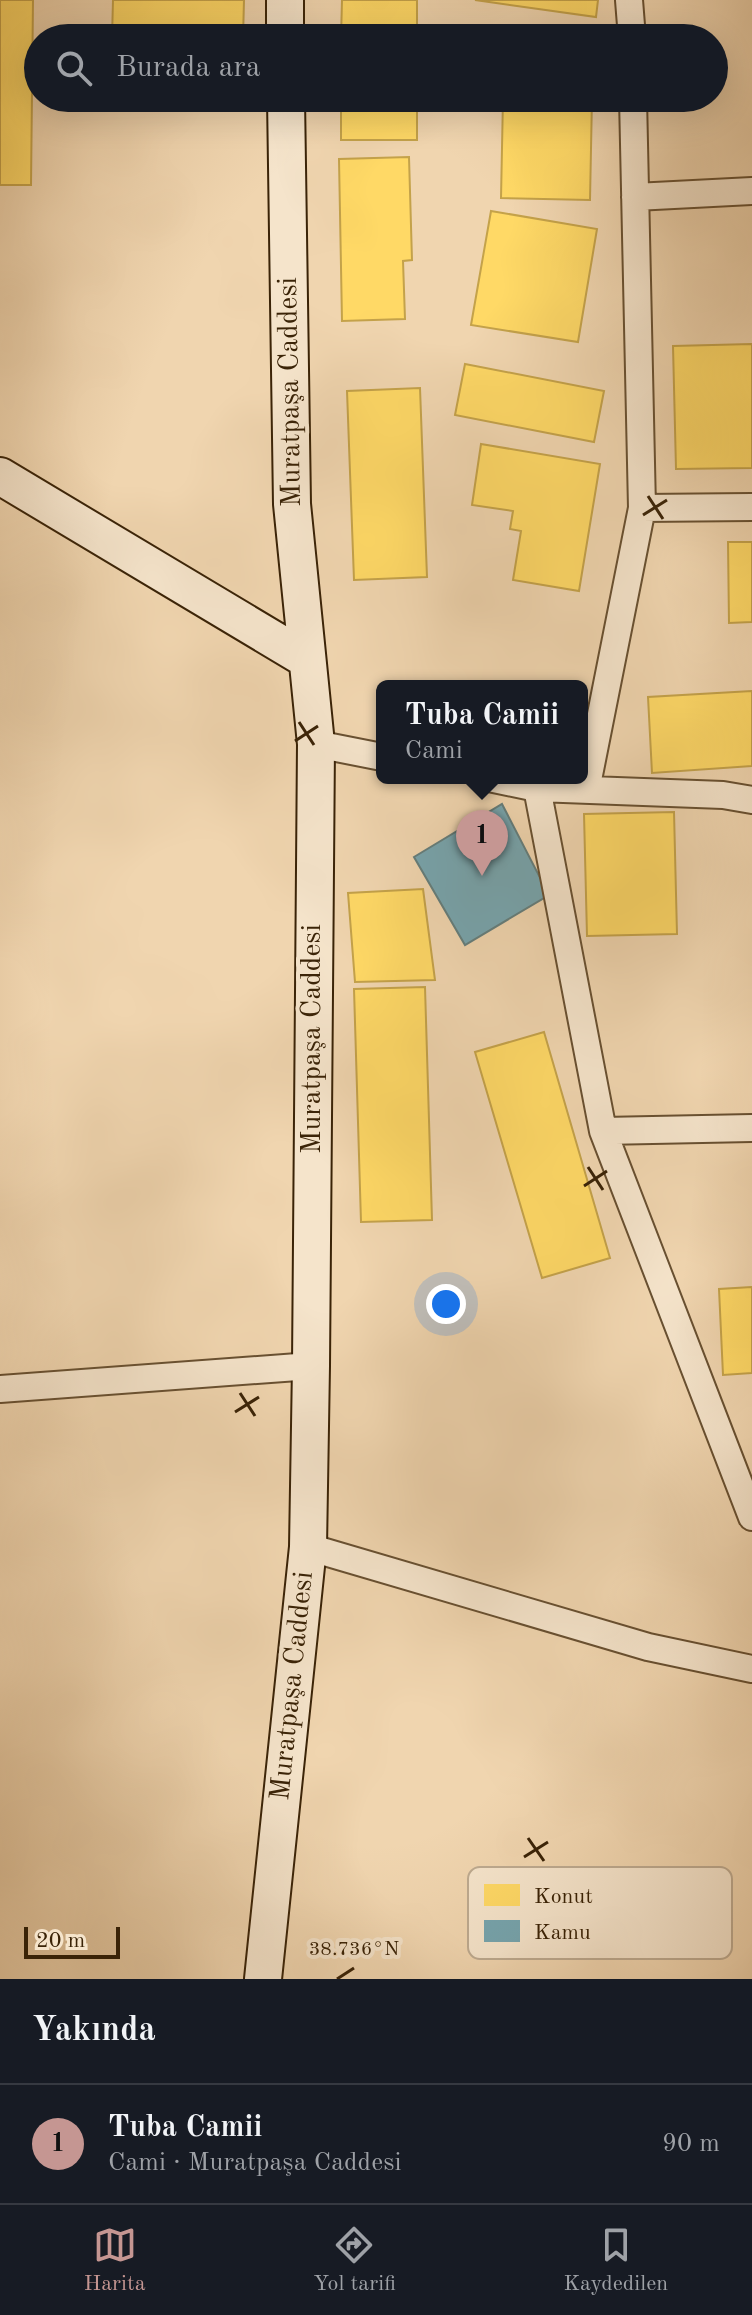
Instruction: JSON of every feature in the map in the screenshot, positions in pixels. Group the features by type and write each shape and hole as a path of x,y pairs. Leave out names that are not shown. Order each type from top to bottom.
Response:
{"street":[{"path":"285,0 285,24"},
{"path":"629,0 631,24"},
{"name":"Muratpaşa Caddesi","path":"263,1979 308,1547 311,1366 316,744 292,504 286,112"},
{"path":"588,780 642,508 633,112"},
{"path":"635,197 752,191"},
{"path":"0,476 306,659"},
{"path":"642,508 752,507"},
{"path":"316,744 376,756"},
{"path":"518,784 537,788 723,795 752,800"},
{"path":"586,790 587,784"},
{"path":"537,788 603,1131 752,1517"},
{"path":"603,1131 752,1128"},
{"path":"0,1389 311,1366"},
{"path":"308,1547 648,1647 752,1669"}],"building: Konut":[{"path":"0,0 33,0 33,24 24,24 24,112 32,112 31,185 0,185"},
{"path":"113,0 244,0 243,24 112,24"},
{"path":"342,0 417,0 417,24 341,24"},
{"path":"475,0 598,0 596,17"},
{"path":"341,112 417,112 417,140 341,140"},
{"path":"503,112 592,112 590,200 501,198"},
{"path":"409,157 412,260 403,261 405,319 342,321 339,159"},
{"path":"491,211 597,229 578,342 471,325"},
{"path":"752,344 752,468 676,469 673,346"},
{"path":"465,364 604,391 594,442 455,415"},
{"path":"420,388 427,577 354,580 347,391"},
{"path":"481,444 600,464 579,591 513,580 521,531 510,529 513,511 472,505"},
{"path":"728,542 752,542 752,622 729,623"},
{"path":"752,691 752,766 652,773 648,697"},
{"path":"674,812 677,934 587,936 584,814"},
{"path":"423,889 435,980 355,982 348,893"},
{"path":"425,987 432,1220 361,1222 354,989"},
{"path":"544,1032 610,1258 542,1278 475,1052"},
{"path":"752,1287 752,1373 723,1375 719,1289"}],"building: Kamu":[{"path":"502,804 549,895 465,945 414,857"}],"place":[{"name":"Tuba Camii","path":"482,876"}]}
